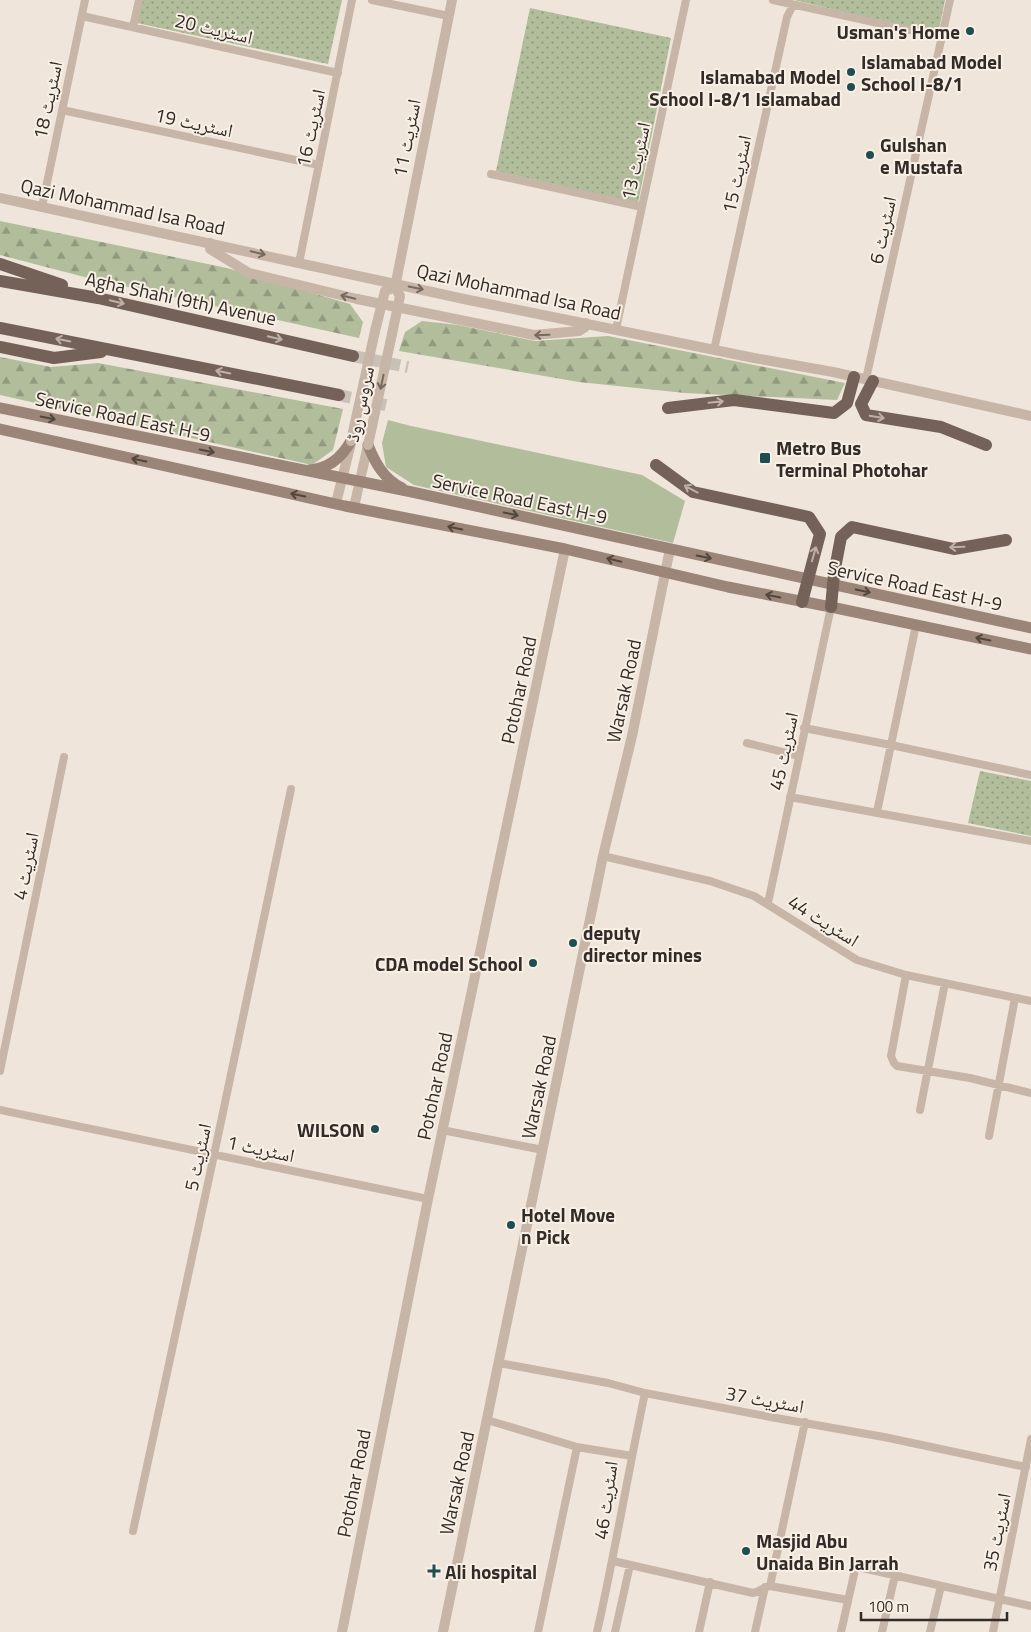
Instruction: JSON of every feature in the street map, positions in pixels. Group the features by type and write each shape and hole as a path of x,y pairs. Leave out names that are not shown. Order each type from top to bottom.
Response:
{"main road":[{"path":"0,264 98,298"},
{"name":"Agha Shahi (9th) Avenue","path":"0,281 98,298 353,356"},
{"path":"0,328 339,395"},
{"path":"0,347 54,358 114,350"},
{"path":"668,408 734,400 834,413 847,403 864,379"},
{"path":"864,379 861,404 866,415 941,427 986,445"},
{"name":"Service Road East H-9","path":"0,408 412,492 1027,627"},
{"name":"Service Road East H-9","path":"0,429 345,505 565,548 802,602 1031,649"},
{"path":"300,470 316,469 331,464 343,454 352,440"},
{"path":"368,445 374,461 384,475 397,485 412,492"},
{"path":"656,466 694,492 809,517 820,534 802,602"},
{"path":"831,607 832,585 841,536 852,527 954,548 1006,540"},
{"path":"1019,646 1027,627"}],"street":[{"name":"اسٹریٹ 18","path":"42,207 85,0"},
{"path":"133,27 138,0"},
{"name":"اسٹریٹ 16","path":"299,263 352,0"},
{"path":"372,0 449,16"},
{"name":"اسٹریٹ 11","path":"395,285 452,0"},
{"name":"اسٹریٹ 13","path":"616,330 686,0"},
{"path":"772,0 942,37"},
{"name":"اسٹریٹ 6","path":"864,379 950,0"},
{"name":"اسٹریٹ 15","path":"714,350 787,18 794,5"},
{"name":"اسٹریٹ 20","path":"82,16 338,73"},
{"name":"اسٹریٹ 19","path":"62,110 319,165"},
{"path":"491,174 642,207"},
{"name":"Qazi Mohammad Isa Road","path":"0,198 395,285 864,379 1031,416"},
{"path":"210,243 209,247 211,249 249,273 398,308 534,335 579,331 585,327 586,323"},
{"name":"سروس روڈ","path":"395,285 400,296 398,308 360,482 345,505 343,478 381,304 385,291 395,285"},
{"name":"Potohar Road","path":"342,1632 442,1130 565,548"},
{"name":"Warsak Road","path":"443,1632 603,856 632,736 670,550"},
{"name":"اسٹریٹ 45","path":"768,903 831,607"},
{"path":"877,812 916,625"},
{"path":"804,728 1031,775"},
{"path":"747,743 799,756"},
{"name":"اسٹریٹ 4","path":"0,1071 64,757"},
{"name":"اسٹریٹ 5","path":"133,1531 291,789"},
{"path":"790,797 1031,841"},
{"name":"اسٹریٹ 44","path":"603,856 710,881 754,896 857,960 906,975 1031,1001"},
{"path":"906,975 891,1056 897,1066 998,1084 1031,1093"},
{"path":"920,1110 946,983"},
{"path":"989,1136 1015,998"},
{"name":"اسٹریٹ 1","path":"0,1110 428,1199"},
{"path":"442,1130 543,1150"},
{"name":"اسٹریٹ 37","path":"499,1363 1026,1467"},
{"path":"632,1456 645,1393"},
{"name":"اسٹریٹ 46","path":"487,1420 577,1447 632,1456 613,1561 597,1632"},
{"path":"755,1632 804,1422"},
{"name":"اسٹریٹ 35","path":"994,1632 1031,1439"},
{"path":"538,1632 577,1447"},
{"path":"613,1561 753,1593 759,1592 767,1586 848,1600"},
{"path":"615,1632 630,1565"},
{"path":"841,1632 856,1568 1031,1606"},
{"path":"882,1632 895,1575"},
{"path":"699,1632 710,1582"},
{"path":"930,1632 941,1586"}],"green space":[{"path":"142,0 342,0 328,64 137,23"},
{"path":"794,0 945,0 938,34"},
{"path":"530,8 671,38 638,203 496,171"},
{"path":"0,221 227,268 350,304 363,322 359,338 92,279 0,255"},
{"path":"422,321 458,325 535,341 608,336 845,383 837,400 685,393 579,382 399,351 405,332"},
{"path":"0,357 51,367 98,363 343,409 333,450 312,465 0,395"},
{"path":"388,420 642,475 685,501 673,543 414,485 386,467 382,443"},
{"path":"980,771 1031,781 1031,836 968,823"}],"tunnel":[{"path":"353,356 408,367"},
{"path":"339,395 390,406"}],"place":[{"name":"Usman's Home","path":"970,31"},
{"name":"Islamabad Model School I-8/1","path":"851,72"},
{"name":"Islamabad Model School I-8/1 Islamabad","path":"851,87"},
{"name":"Gulshan e Mustafa","path":"870,155"},
{"name":"Metro Bus Terminal Photohar","path":"765,458"},
{"name":"deputy director mines","path":"573,943"},
{"name":"CDA model School","path":"533,963"},
{"name":"WILSON","path":"375,1129"},
{"name":"Hotel Move n Pick","path":"511,1225"},
{"name":"Masjid Abu Unaida Bin Jarrah","path":"746,1551"},
{"name":"Ali hospital","path":"434,1571"}]}
